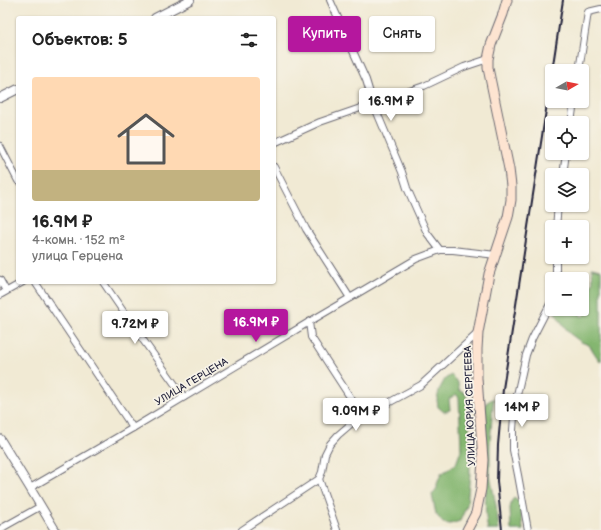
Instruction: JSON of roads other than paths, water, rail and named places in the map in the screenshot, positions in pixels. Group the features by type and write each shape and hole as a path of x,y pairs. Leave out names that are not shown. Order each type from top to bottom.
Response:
{"main road":[{"name":"УЛИЦА ЮРИЯ СЕРГЕЕВА","path":"467,530 476,513 481,489 483,467 477,378 478,333 489,274 508,217 511,200 509,169 488,68 488,58 491,45 507,0"}],"street":[{"path":"159,16 190,0"},
{"path":"330,0 366,80 373,103 402,172 407,188 427,233 440,250"},
{"path":"580,64 588,12 601,9"},
{"path":"276,142 320,122 424,86 464,67 488,58"},
{"path":"0,98 16,90"},
{"path":"0,146 16,177"},
{"path":"276,171 306,229 350,298"},
{"name":"УЛИЦА ГЕРЦЕНА","path":"30,488 416,259 440,250 496,255"},
{"path":"0,280 6,291"},
{"path":"0,295 19,284"},
{"path":"36,284 133,428"},
{"path":"103,284 184,397"},
{"path":"528,530 513,450 515,404 526,355 532,339 545,315"},
{"path":"309,322 311,338 363,417"},
{"path":"242,530 319,479 322,472 324,454 338,435 352,423 421,385 478,333"},
{"path":"0,439 55,530"},
{"path":"319,479 337,530"},
{"path":"0,529 41,506"}],"railway":[{"path":"502,530 497,481 498,445 503,389 563,0"}]}
